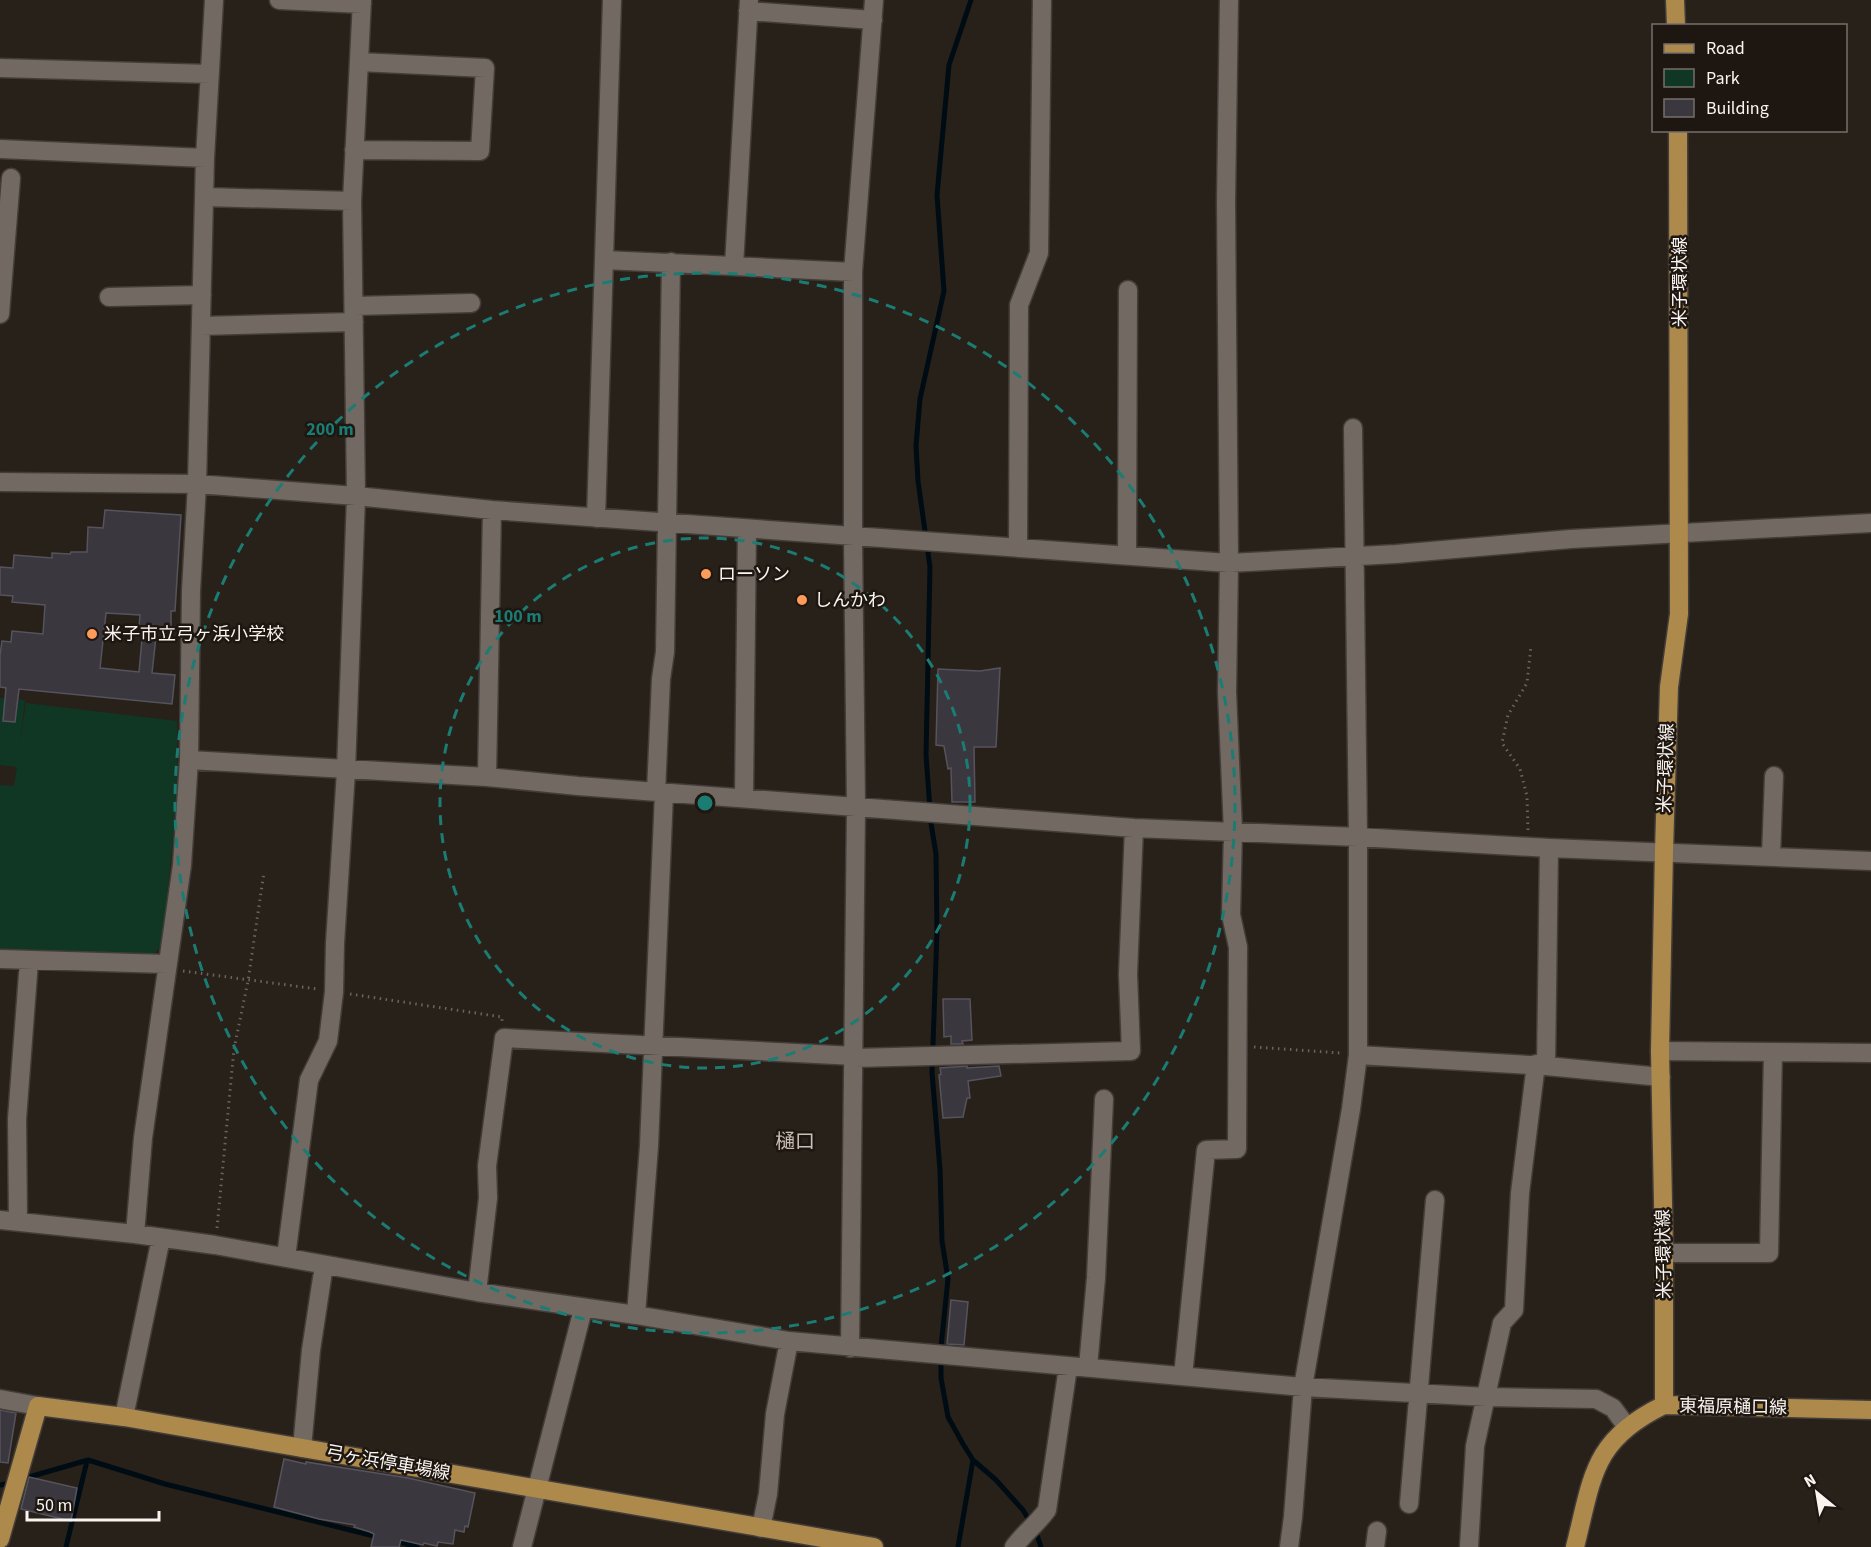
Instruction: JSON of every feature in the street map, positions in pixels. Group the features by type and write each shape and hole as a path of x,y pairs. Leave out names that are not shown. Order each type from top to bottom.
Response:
{"main road":[{"path":"1675,0 1676,24"},
{"name":"米子環状線","path":"1664,1406 1660,1051 1669,687 1679,614 1678,132"},
{"path":"0,1539 38,1406"},
{"name":"弓ヶ浜停車場線","path":"38,1406 124,1417 874,1547"},
{"name":"東福原樋口線","path":"1575,1547 1593,1475 1602,1456 1613,1439 1642,1416 1664,1406 1871,1410"}],"street":[{"path":"135,1234 143,1138 182,865 189,760 190,591 197,484 206,158 214,0"},
{"path":"279,0 362,2 352,201 356,496 346,771 334,992 328,1041 309,1080 286,1257"},
{"path":"596,518 612,0"},
{"path":"850,1348 856,807 853,272 874,0"},
{"path":"1018,548 1019,305 1039,253 1042,0"},
{"path":"1183,1376 1206,1150 1237,1149 1238,947 1231,915 1233,831 1227,692 1229,563 1226,202 1229,0"},
{"path":"734,266 748,6 873,20"},
{"path":"354,150 480,151 485,68 359,62"},
{"path":"0,68 210,74"},
{"path":"0,149 206,158"},
{"path":"0,314 11,178"},
{"path":"205,197 352,201"},
{"path":"604,260 853,272"},
{"path":"636,1315 649,1146 653,1046 661,679 665,652 668,523 671,262"},
{"path":"1127,555 1128,290"},
{"path":"109,297 202,295"},
{"path":"201,326 471,303"},
{"path":"1289,1547 1303,1387 1352,1109 1358,1055 1353,428"},
{"path":"0,482 197,484 747,530 1229,563 1571,539 1871,523"},
{"path":"487,777 492,510"},
{"path":"744,798 747,530"},
{"path":"189,760 346,771 487,777 1134,828 1871,861"},
{"path":"1771,856 1774,776"},
{"path":"477,1292 488,1198 487,1166 504,1038 855,1057 1131,1051 1128,974 1134,828"},
{"path":"1469,1547 1475,1446 1502,1323 1514,1310 1520,1193 1541,1065 1549,848"},
{"path":"0,959 167,964"},
{"path":"29,961 9,1220 215,1245 477,1292 636,1315 789,1341 850,1348 1303,1387 1487,1397 1596,1399 1613,1408 1627,1427"},
{"path":"1660,1051 1871,1053"},
{"path":"1664,1253 1768,1253 1773,1052"},
{"path":"1358,1055 1541,1065 1661,1077"},
{"path":"1088,1367 1096,1278 1104,1099"},
{"path":"1409,1504 1435,1200"},
{"path":"124,1417 162,1238"},
{"path":"302,1448 311,1350 324,1265"},
{"path":"522,1547 583,1309"},
{"path":"761,1528 768,1494 776,1414 789,1341"},
{"path":"1014,1547 1023,1533 1039,1521 1047,1510 1068,1366"},
{"path":"0,1399 38,1406"}],"path":[{"path":"1528,846 1527,796 1520,769 1502,743 1508,715 1527,683 1531,646"},
{"path":"215,1245 234,1049 248,981 264,872"},
{"path":"1237,1046 1358,1055"}],"green space":[{"path":"0,698 25,700 20,742 26,703 177,721 177,799 162,946 148,959 0,949 0,785 14,786 17,767 0,765"}],"building":[{"path":"105,510 181,515 175,611 171,611 171,628 157,628 152,673 175,675 172,704 19,689 15,722 3,721 6,688 0,687 2,641 11,642 12,631 43,634 45,605 12,602 13,596 0,595 0,567 13,568 14,555 52,558 52,553 87,552 88,527 103,528","holes":["106,613 140,615 139,628 143,628 139,672 100,668"]},
{"path":"1000,668 996,747 974,747 975,802 952,802 951,768 948,769 944,746 936,745 938,669 980,671"},
{"path":"943,999 970,999 972,1040 962,1041 963,1044 951,1044 951,1036 944,1037"},
{"path":"967,1066 967,1068 999,1066 1001,1076 968,1081 970,1098 967,1098 963,1117 943,1118 940,1068"},
{"path":"951,1300 968,1302 964,1345 947,1344"},
{"path":"0,1410 16,1413 8,1463 0,1462"},
{"path":"284,1459 408,1478 475,1493 468,1527 465,1526 464,1532 455,1530 453,1544 438,1542 437,1546 424,1543 423,1545 401,1540 399,1547 371,1547 374,1534 354,1527 355,1525 319,1519 274,1507"},
{"path":"29,1477 77,1488 71,1521 21,1509"}],"waterway":[{"path":"971,0 949,65 937,195 944,291 920,399 916,446 918,481 930,567 926,755 931,823 936,854 937,931 932,1072 940,1170 942,1241 948,1279 941,1347 941,1378 948,1417 963,1444 973,1460 996,1480 1023,1510 1030,1522"},
{"path":"22,1479 88,1460 165,1484 378,1537"},
{"path":"958,1547 973,1460"},
{"path":"66,1547 87,1461"},
{"path":"1,1485 13,1482"},
{"path":"1036,1532 1041,1547"},
{"path":"396,1541 417,1547"}],"place":[{"name":"ローソン","path":"706,574"},
{"name":"しんかわ","path":"802,600"},
{"name":"米子市立弓ヶ浜小学校","path":"92,634"}],"district":[{"name":"樋口","path":"795,1142"}]}
